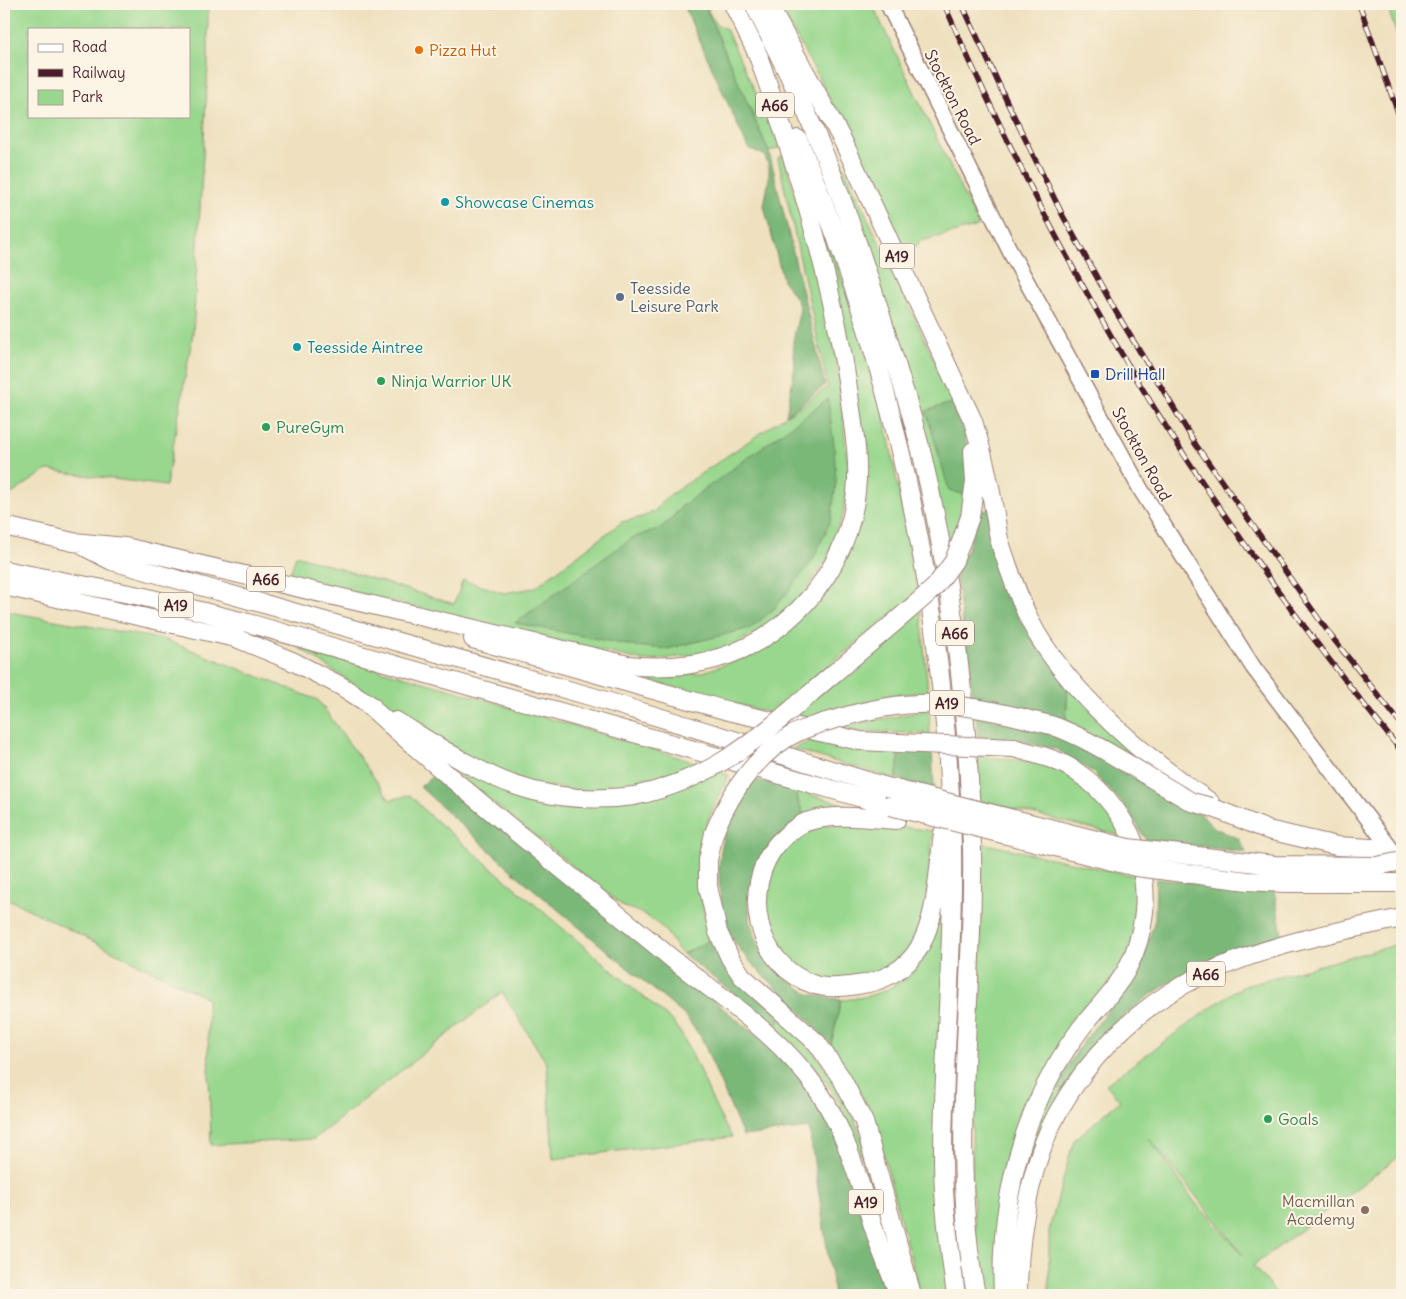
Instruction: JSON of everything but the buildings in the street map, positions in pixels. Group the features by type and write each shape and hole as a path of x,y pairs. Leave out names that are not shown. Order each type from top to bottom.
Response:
{"highway":[{"name":"A66","path":"733,4 795,131 821,193 887,393 922,550 933,623 950,785 952,848 951,924 943,1163 949,1248 956,1295"},
{"name":"A66","path":"754,4 814,129 839,192 873,291 922,456 949,593 965,725 970,792 972,852 971,936 963,1161 965,1210 976,1295"},
{"name":"A19","path":"768,4 843,141 973,421 982,450 998,536 1006,561 1037,633 1051,654 1101,714 1181,782 1210,802 1211,807"},
{"name":"A66","path":"73,542 125,547 298,586 407,615 628,665 673,667 718,659 760,641 796,613 825,578 837,558 852,515 858,473 854,429 836,321 816,238 795,162 755,48"},
{"name":"A19","path":"4,586 236,638 262,647 315,672 467,764 510,785 538,793 576,799 634,796 673,786 698,776 728,760 760,736 935,586 954,561 970,517 975,481 972,445 950,372"},
{"name":"A19","path":"4,526 73,542 112,560 593,697 887,787 1128,848 1274,865 1377,866 1402,862"},
{"name":"A19","path":"4,570 140,596 316,641 893,813"},
{"name":"A19","path":"35,577 172,623"},
{"name":"A66","path":"407,615 492,645 732,712 860,741 1014,748 1047,757 1073,769 1097,788 1130,833 1140,860 1146,888 1143,926 1138,945 1126,971 1079,1030 1054,1069 1034,1111 1018,1155 1008,1200 1003,1247 1003,1295"},
{"name":"A19","path":"363,700 414,747 678,964 754,1022 796,1061 822,1097 849,1153 877,1238 899,1295"},
{"name":"A19","path":"912,1295 864,1122 842,1079 817,1043 742,976 730,958 718,932 708,886 708,860 714,833 725,805 742,780 786,738 814,725 848,715 918,702 987,709 1058,727 1192,802 1211,807 1268,830 1337,846 1388,849 1402,856"},
{"name":"A66","path":"950,785 930,917 919,947 904,966 884,979 840,987 816,986 796,977 778,959 765,941 757,919 756,896 760,873 770,853 785,835 804,823 843,817 893,813 1016,838 1136,867 1248,881 1335,884 1402,883"},
{"name":"A66","path":"1018,1295 1022,1232 1030,1191 1042,1150 1058,1112 1112,1039 1146,1009 1185,984 1229,964 1325,934 1402,918"}],"main road":[{"name":"Stockton Road","path":"888,4 1011,253 1141,490 1253,667 1402,862"}],"green space":[{"path":"4,4 208,4 208,66 193,333 166,486 47,470 4,499"},
{"path":"683,4 704,4 769,152 825,385 786,415 795,367 793,341 800,309 797,300 783,280 764,206 769,179 769,166 764,155 748,148"},
{"path":"704,4 711,4 708,11 716,24 726,29 781,147 769,152"},
{"path":"778,4 872,4 979,226 921,241 907,254 820,80"},
{"path":"1386,4 1402,4 1402,48"},
{"path":"835,148 954,402 926,412 969,496 950,551 829,151"},
{"path":"784,155 822,294 839,374 848,469 843,515 827,559 804,593 773,623 722,652 644,661 381,599 290,574 296,555 454,604 463,580 504,593 534,588 622,522 645,516 656,510 664,499 828,387 778,158"},
{"path":"824,226 859,329 884,413 918,593 770,713 620,673 644,676 700,673 743,658 765,647 798,621 862,493 819,227"},
{"path":"828,399 834,445 836,483 831,520 813,560 775,608 751,628 667,649 633,646 515,623 632,538 660,528 682,506"},
{"path":"954,402 959,414 967,448 969,496 949,490 926,411"},
{"path":"989,510 993,538 1068,684 1066,721 973,697 955,570 968,548 980,511"},
{"path":"4,611 166,640 318,700 390,800 410,795 427,813 673,1022 690,1050 716,1109 732,1137 553,1159 547,1064 502,992 314,1139 211,1145 207,998 4,897"},
{"path":"921,611 928,692 891,695 795,723 788,719"},
{"path":"298,647 488,700 698,763 630,790 601,793 529,784 449,748"},
{"path":"1068,684 1151,766 1128,756 1066,721"},
{"path":"929,710 930,734 852,731 842,727"},
{"path":"976,715 1051,733 1201,814 1215,828 1239,839 1246,852 1146,840 1127,808 1091,771 1056,749 1016,740 978,737"},
{"path":"816,739 900,751 896,779 792,749"},
{"path":"427,750 572,806 716,771 729,775 705,829 699,852 699,882 702,902 712,939 683,954 655,921 624,907"},
{"path":"900,751 932,751 934,789 896,779"},
{"path":"977,756 1036,762 1065,773 1097,797 1126,837 979,801"},
{"path":"434,775 535,853 793,1066 829,1116 895,1295 834,1295 809,1128 743,1136 701,1037 684,1015 513,872 420,787"},
{"path":"754,779 794,790 804,816 756,867 748,894 750,922 762,954 785,978 809,994 841,1000 831,1045 744,954 730,934 726,923 719,876 722,846 730,818"},
{"path":"794,790 846,805 846,808 804,816"},
{"path":"825,825 896,826 933,831 926,902 918,930 912,942 896,962 882,970 866,975 831,981 823,981 808,975 788,960 774,942 766,922 763,902 766,882 775,864 787,848 804,835"},
{"path":"981,843 1139,877 1139,914 1128,954 1030,1106 1001,1295 984,1295 974,1214 972,1173 973,1091 980,938"},
{"path":"1156,879 1274,890 1282,935 1215,960 1172,981 1152,994 1133,1008 1116,1025 1064,1091 1056,1087 1078,1049 1134,976 1143,960 1155,919"},
{"path":"940,907 946,907 950,1295 920,1295 878,1134 863,1097 831,1045 841,1000 880,992 910,974 922,961 931,946 937,928"},
{"path":"712,939 782,1017 775,1026 683,954"},
{"name":"Goals","path":"1402,943 1402,1154 1253,1266 1278,1295 1049,1295 1049,1230 1074,1140 1120,1101 1106,1084 1234,991 1249,984","holes":["1149,1138 1243,1255 1194,1201"]},
{"path":"782,1017 808,1045 841,1093 867,1152 877,1195 873,1196 853,1132 843,1109 827,1083 775,1026"},
{"path":"1056,1087 1064,1091 1019,1211 1016,1211 1031,1147 1048,1102"}],"railway":[{"path":"944,4 1002,129 1065,252 1098,313 1169,432 1277,590 1402,752"},
{"path":"962,4 1063,216 1116,312 1196,445 1331,636 1402,725"},
{"path":"1359,4 1402,124"}],"place":[{"name":"Pizza Hut","path":"419,50"},
{"name":"Showcase Cinemas","path":"445,202"},
{"name":"Teesside Leisure Park","path":"620,297"},
{"name":"Teesside Aintree","path":"297,347"},
{"name":"Drill Hall","path":"1095,374"},
{"name":"Ninja Warrior UK","path":"381,381"},
{"name":"PureGym","path":"266,427"},
{"name":"Goals","path":"1268,1119"},
{"name":"Macmillan Academy","path":"1365,1210"}]}
